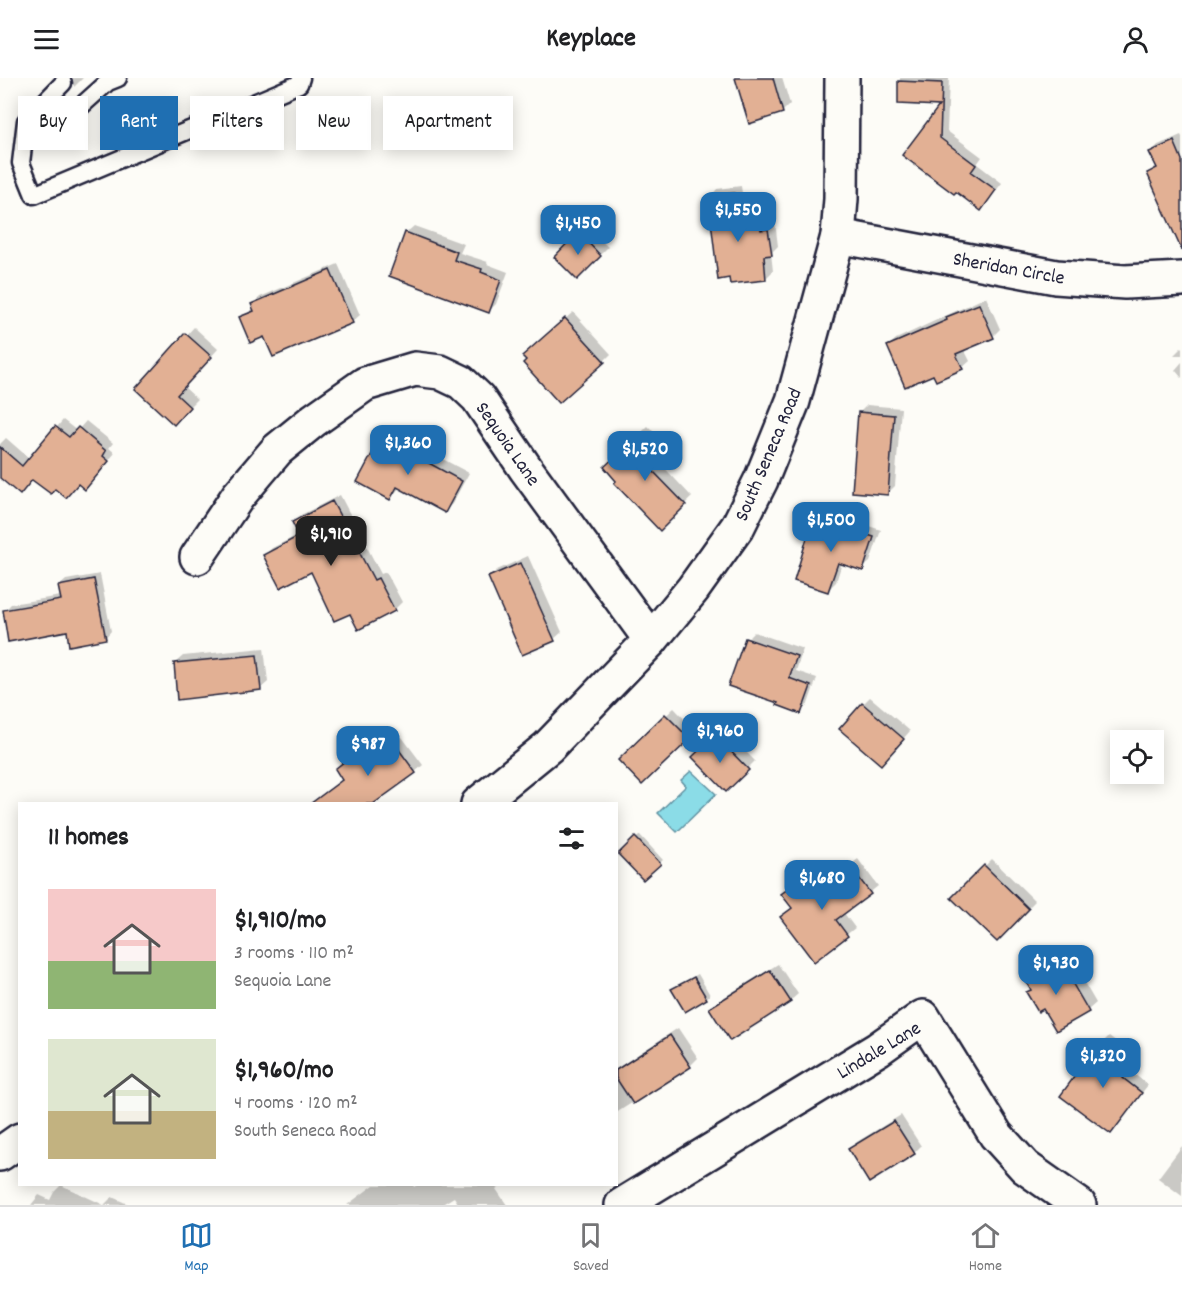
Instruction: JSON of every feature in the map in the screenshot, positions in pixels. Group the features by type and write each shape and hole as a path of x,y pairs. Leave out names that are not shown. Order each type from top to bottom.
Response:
{"street":[{"name":"South Seneca Road","path":"480,802 548,747 651,640 693,589 738,526 761,480 793,402 838,236 841,199 842,78"},
{"name":"Sheridan Circle","path":"838,236 1056,277 1125,282 1182,279"},
{"name":"Sequoia Lane","path":"197,558 238,496 277,450 314,420 365,384 415,369 440,372 461,382 478,398 526,469 651,640"},
{"name":"Lindale Lane","path":"622,1205 664,1194 923,1017 996,1135 1026,1167 1079,1205"},
{"path":"0,1154 18,1141"}],"lane":[{"path":"88,100 108,82 118,78"},
{"path":"23,150 21,163 34,195 299,84 301,78"},
{"path":"50,96 63,83"}],"water":[{"path":"691,771 716,794 677,832 658,813 686,786 681,780"}],"building":[{"path":"735,78 773,78 783,113 749,124"},
{"path":"898,81 942,83 940,138 976,165 971,172 996,190 981,211 902,155 939,106 898,104"},
{"path":"1174,141 1182,160 1182,251 1147,173 1157,168 1149,152"},
{"path":"734,193 738,221 759,219 761,230 768,229 772,255 764,256 766,280 730,284 729,278 718,280 708,196"},
{"path":"405,232 457,252 454,260 482,269 481,272 501,280 489,313 389,276"},
{"path":"578,232 601,256 577,280 554,257"},
{"path":"330,270 353,323 273,357 264,337 250,343 239,317 254,311 251,304"},
{"path":"979,304 994,338 956,354 963,369 936,381 933,375 905,387 887,346 947,320 946,317"},
{"path":"565,318 605,362 559,403 523,363 526,360 522,356"},
{"path":"185,333 212,357 177,395 190,407 174,425 135,389"},
{"path":"858,412 894,415 888,495 852,492"},
{"path":"55,426 69,437 78,427 106,451 103,456 109,461 85,490 78,484 66,498 55,489 51,494 32,480 20,495 0,478 0,447 22,466"},
{"path":"640,433 666,460 653,471 686,505 660,531 614,483 616,481 604,467"},
{"path":"381,437 462,481 445,513 397,487 390,500 357,482"},
{"path":"332,501 374,580 378,578 395,611 358,630 350,614 334,621 311,572 280,588 263,555 299,536 292,522"},
{"path":"813,518 874,537 863,571 838,563 828,592 794,581"},
{"path":"520,563 555,641 522,655 488,577"},
{"path":"94,579 106,639 69,646 67,631 8,642 3,610 61,600 58,586"},
{"path":"745,638 797,656 789,678 811,686 801,714 777,705 778,703 728,686"},
{"path":"257,655 261,690 177,700 174,663"},
{"path":"862,703 904,739 881,765 839,729"},
{"path":"665,714 690,739 642,785 618,760"},
{"path":"715,735 749,770 726,792 692,757"},
{"path":"394,743 416,773 376,802 313,802 342,780 335,769 365,745 374,758"},
{"path":"635,837 661,864 643,880 618,854"},
{"path":"984,865 1029,909 997,942 951,898"},
{"path":"850,866 871,894 836,920 848,936 814,962 780,917 792,908 781,894 809,874 820,888"},
{"path":"1059,960 1089,1012 1056,1031 1043,1009 1038,1012 1026,992 1031,990 1025,979"},
{"path":"770,970 791,1002 730,1041 709,1008"},
{"path":"694,977 707,999 685,1012 671,989"},
{"path":"670,1035 691,1067 633,1104 618,1081 618,1069"},
{"path":"1100,1042 1132,1066 1123,1078 1142,1093 1111,1134 1060,1096"},
{"path":"894,1121 915,1154 869,1183 848,1149"}]}
